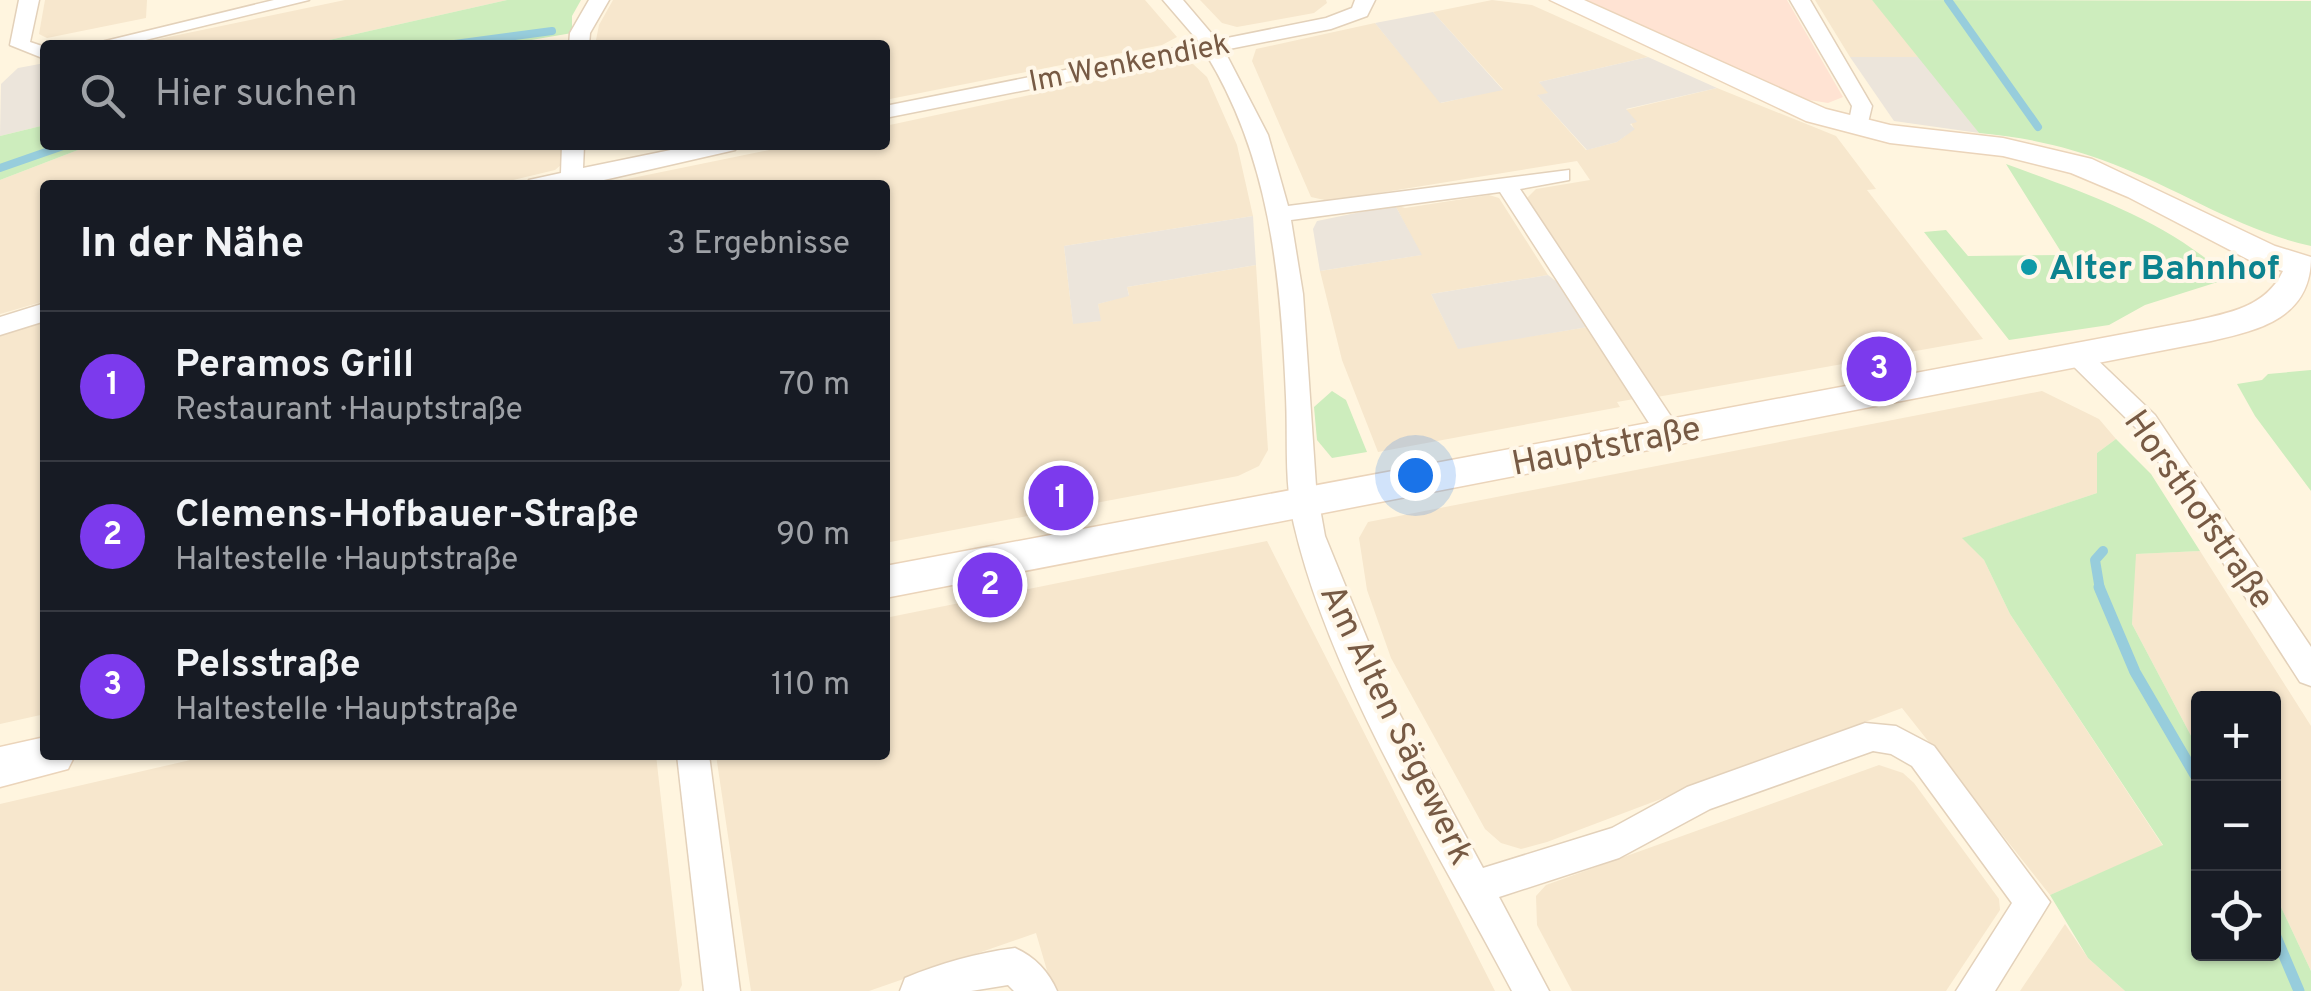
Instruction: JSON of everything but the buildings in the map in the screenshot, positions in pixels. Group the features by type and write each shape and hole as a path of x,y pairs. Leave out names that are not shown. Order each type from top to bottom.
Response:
{"street":[{"path":"29,0 20,45 40,51"},
{"path":"121,40 299,0"},
{"path":"579,40 599,0"},
{"name":"Am Alten Sägewerk","path":"1172,0 1214,45 1261,143 1280,214 1292,304 1303,503 1346,634 1532,991"},
{"name":"Im Wenkendiek","path":"890,111 1331,23 1360,12 1364,0"},
{"path":"1563,0 1816,116 2003,146 2080,166 2140,190 2264,254 2306,268"},
{"path":"1800,0 1862,106 1860,126"},
{"path":"571,180 574,150"},
{"path":"579,180 706,150"},
{"path":"1280,214 1560,175"},
{"path":"1506,184 1669,433"},
{"name":"Hauptstraße","path":"890,581 2185,335 2264,314 2292,293 2306,268"},
{"path":"0,326 40,314"},
{"name":"Horsthofstraße","path":"2077,355 2146,422 2311,672"},
{"name":"Am Alten Sägewerk","path":"1477,888 1619,842 1699,798 1880,736 1903,742 1922,756 2033,902 1974,991"},
{"path":"0,767 40,758"},
{"path":"695,760 722,991"},
{"path":"918,991 980,970 1015,966 1039,991"}],"shaded area":[{"path":"45,0 147,0 146,18 47,38 39,34"},
{"path":"345,0 507,0 329,40 154,40"},
{"path":"613,0 1145,0 1177,37 1162,45 890,99 890,40 596,40 599,25"},
{"path":"1200,0 1327,3 1314,13 1237,27 1222,23"},
{"path":"1492,0 1532,5 1648,57 1539,82 1549,93 1538,96 1586,150 1617,142 1634,129 1625,110 1717,88 1836,136 1876,189 1867,190 1983,339 1657,397 1608,331 1608,319 1527,198 1536,189 1590,180 1577,161 1329,201 1311,197 1252,61 1256,49 1375,23 1441,103 1503,89 1433,12"},
{"path":"1587,0 1787,0 1843,97 1828,103 1803,99"},
{"path":"1815,0 1872,0 1922,57 1850,57"},
{"path":"1433,12 1503,90 1440,103 1375,23"},
{"path":"1648,57 1717,88 1626,109 1637,122 1630,124 1635,129 1617,142 1587,150 1537,95 1548,93 1539,82"},
{"path":"1850,57 1922,57 1979,133 1894,121"},
{"path":"1179,63 1193,64 1207,77 1237,145 1253,216 1064,246 1073,323 1100,321 1098,304 1129,295 1127,287 1256,265 1268,450 1259,466 1238,476 890,542 890,180 622,180 770,150 890,150 890,125"},
{"path":"40,64 40,126 0,136 1,84 18,68"},
{"path":"78,150 563,150 562,164 555,170 514,180 40,180 40,302 0,314 0,180"},
{"path":"1489,195 1499,198 1548,275 1431,294 1458,348 1588,327 1634,399 1617,402 1620,407 1378,452 1342,360 1320,271 1421,255 1395,205 1405,208"},
{"path":"1395,205 1422,255 1320,271 1313,229 1317,221"},
{"path":"1253,216 1256,265 1127,287 1129,296 1098,304 1101,321 1073,324 1064,246"},
{"path":"1548,275 1562,286 1588,327 1458,349 1431,294"},
{"path":"40,323 40,715 0,724 0,336"},
{"path":"2042,391 2099,419 2116,439 2097,453 2097,493 1963,538 1984,560 2010,614 2163,846 2050,895 1902,708 1547,842 1521,849 1501,843 1485,829 1391,658 1367,590 1359,538 1368,522"},
{"path":"1267,541 1495,991 1053,991 1036,933 869,991 751,991 717,760 890,760 890,617"},
{"path":"2200,551 2311,726 2311,971 2281,907 2281,691 2191,691 2191,736 2132,624 2135,554"},
{"path":"190,760 657,760 682,985 679,991 0,991 0,804"},
{"path":"1879,765 1903,773 1914,783 1999,899 2000,910 1946,991 1572,991 1537,925 1536,896 1546,885"},
{"path":"2065,924 2088,958 2125,991 2020,991"}],"green space":[{"path":"507,0 581,0 572,16 572,33 531,40 329,40"},
{"path":"1872,0 2311,1 2311,246 2259,230 2097,158 2047,144 1979,133"},
{"path":"40,126 40,150 78,150 0,180 0,136"},
{"path":"2006,164 2148,222 2200,254 2223,273 2224,280 2145,305 2109,325 2009,340 1924,232 1946,230 1968,256 2063,255"},
{"path":"2311,370 2311,491 2255,416 2237,384 2262,380 2268,374"},
{"path":"1332,391 1346,400 1367,452 1332,458 1317,440 1314,407"},
{"path":"2116,439 2151,474 2200,551 2136,554 2132,624 2191,736 2191,961 2281,961 2281,907 2311,971 2311,991 2125,991 2088,958 2050,895 2163,845 2010,614 1984,560 1962,538 2097,493 2097,453"}],"waterway":[{"path":"1948,0 2038,127"},
{"path":"484,40 552,31"},
{"path":"0,168 52,150"},
{"path":"2100,589 2095,560 2103,551"},
{"path":"2100,589 2135,672 2191,768"},
{"path":"2281,949 2299,991"}],"place":[{"name":"Alter Bahnhof","path":"2029,267"},
{"name":"Pelsstraße","path":"1879,369"},
{"name":"Peramos Grill","path":"1061,498"},
{"name":"Clemens-Hofbauer-Straße","path":"990,585"}]}
